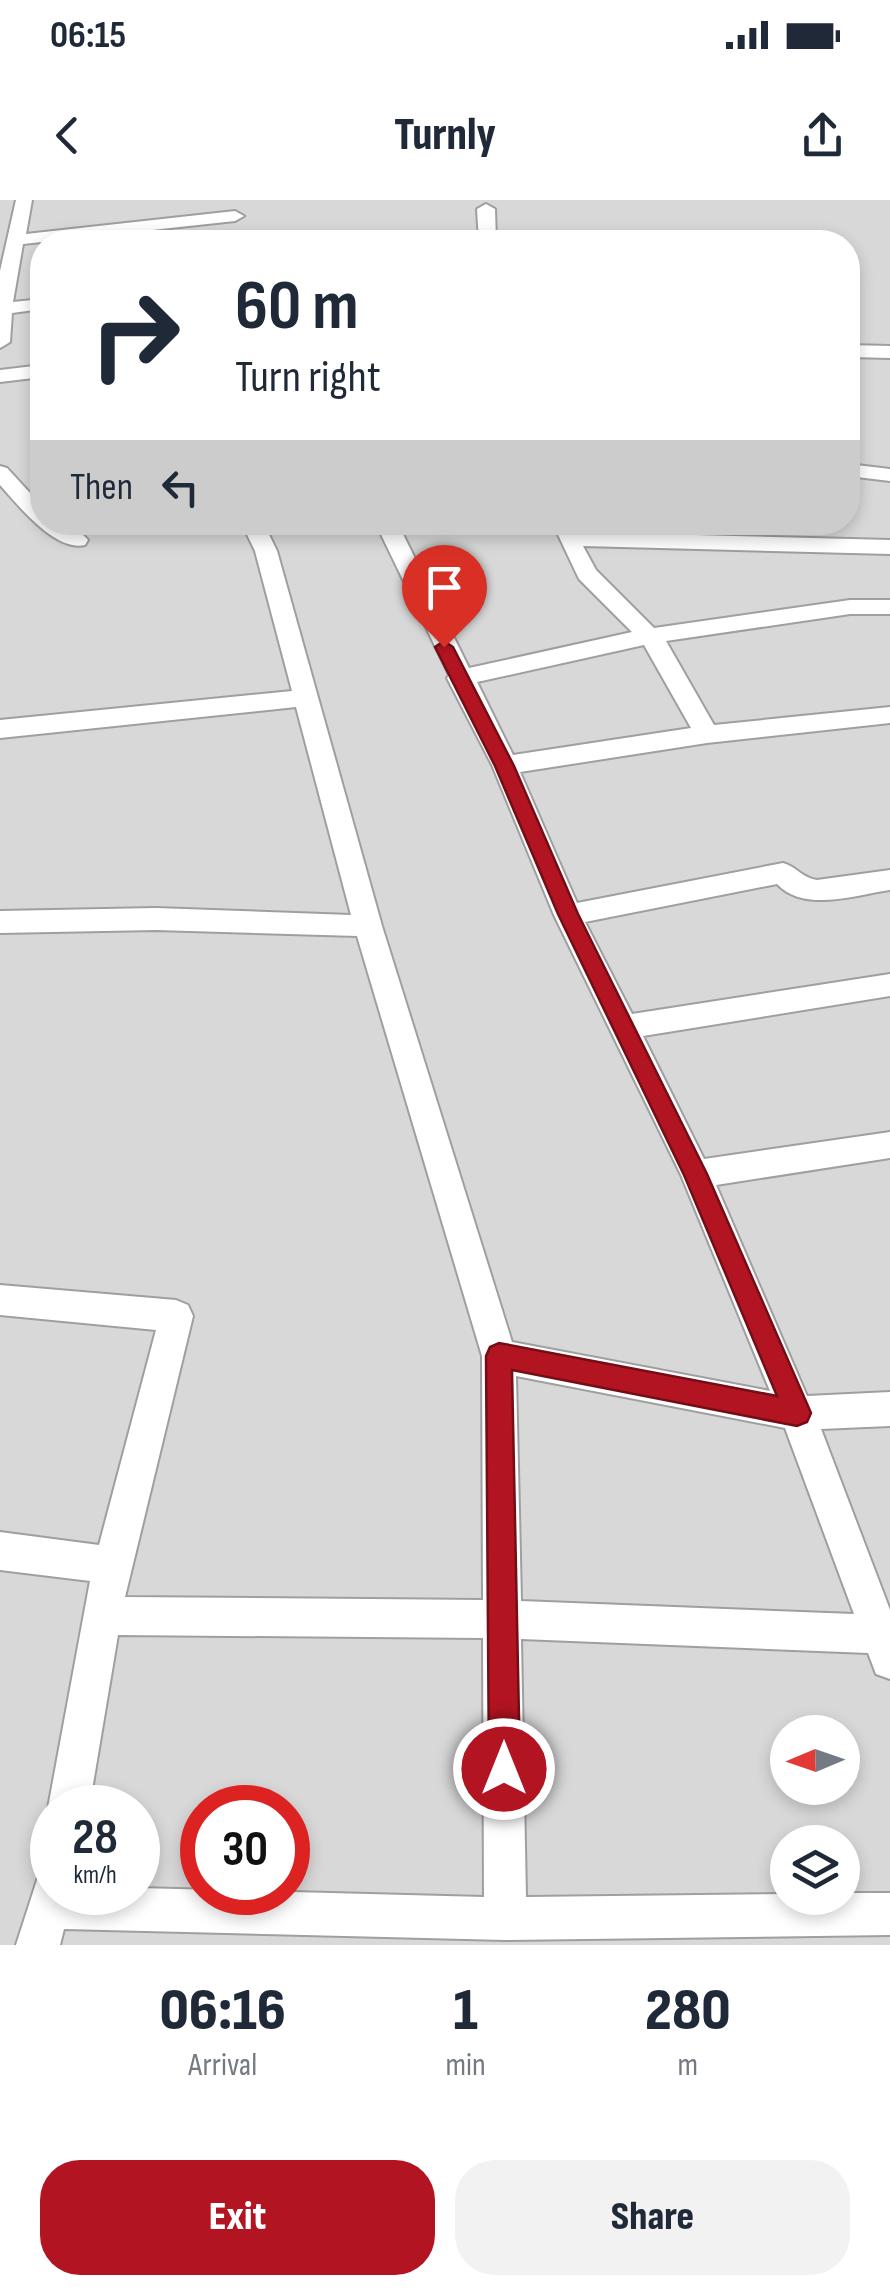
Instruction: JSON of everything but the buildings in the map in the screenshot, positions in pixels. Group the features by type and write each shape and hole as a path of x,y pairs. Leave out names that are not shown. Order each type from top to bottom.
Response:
{"street":[{"path":"0,342 24,200"},
{"path":"486,210 487,230"},
{"path":"103,230 234,215"},
{"path":"16,240 30,238"},
{"path":"3,309 30,306"},
{"path":"860,351 890,352"},
{"path":"0,376 30,373"},
{"path":"860,471 890,475"},
{"path":"0,472 30,505"},
{"path":"69,535 77,540"},
{"path":"258,535 308,698 368,926 499,1356 506,1919"},
{"path":"103,1616 504,1618 885,1647 797,1413 696,1174 568,914 504,766 392,535"},
{"path":"567,535 587,574 649,636 707,734"},
{"path":"646,535 890,547"},
{"path":"458,678 649,636 850,607 890,607"},
{"path":"0,729 308,698"},
{"path":"504,766 707,734 890,715"},
{"path":"568,914 783,873 798,888 817,890 890,880"},
{"path":"0,922 156,918 368,926"},
{"path":"627,1028 890,986"},
{"path":"696,1174 890,1144"},
{"path":"0,1300 176,1316 112,1565 72,1785"},
{"path":"499,1356 797,1413 890,1409"},
{"path":"0,1552 112,1565"},
{"path":"47,1915 506,1919 890,1914"}],"shaded area":[{"path":"0,200 890,200 890,1945 0,1945"}],"route":[{"path":"444,647 504,766 568,914 696,1174 797,1413 499,1356 504,1769"}]}
